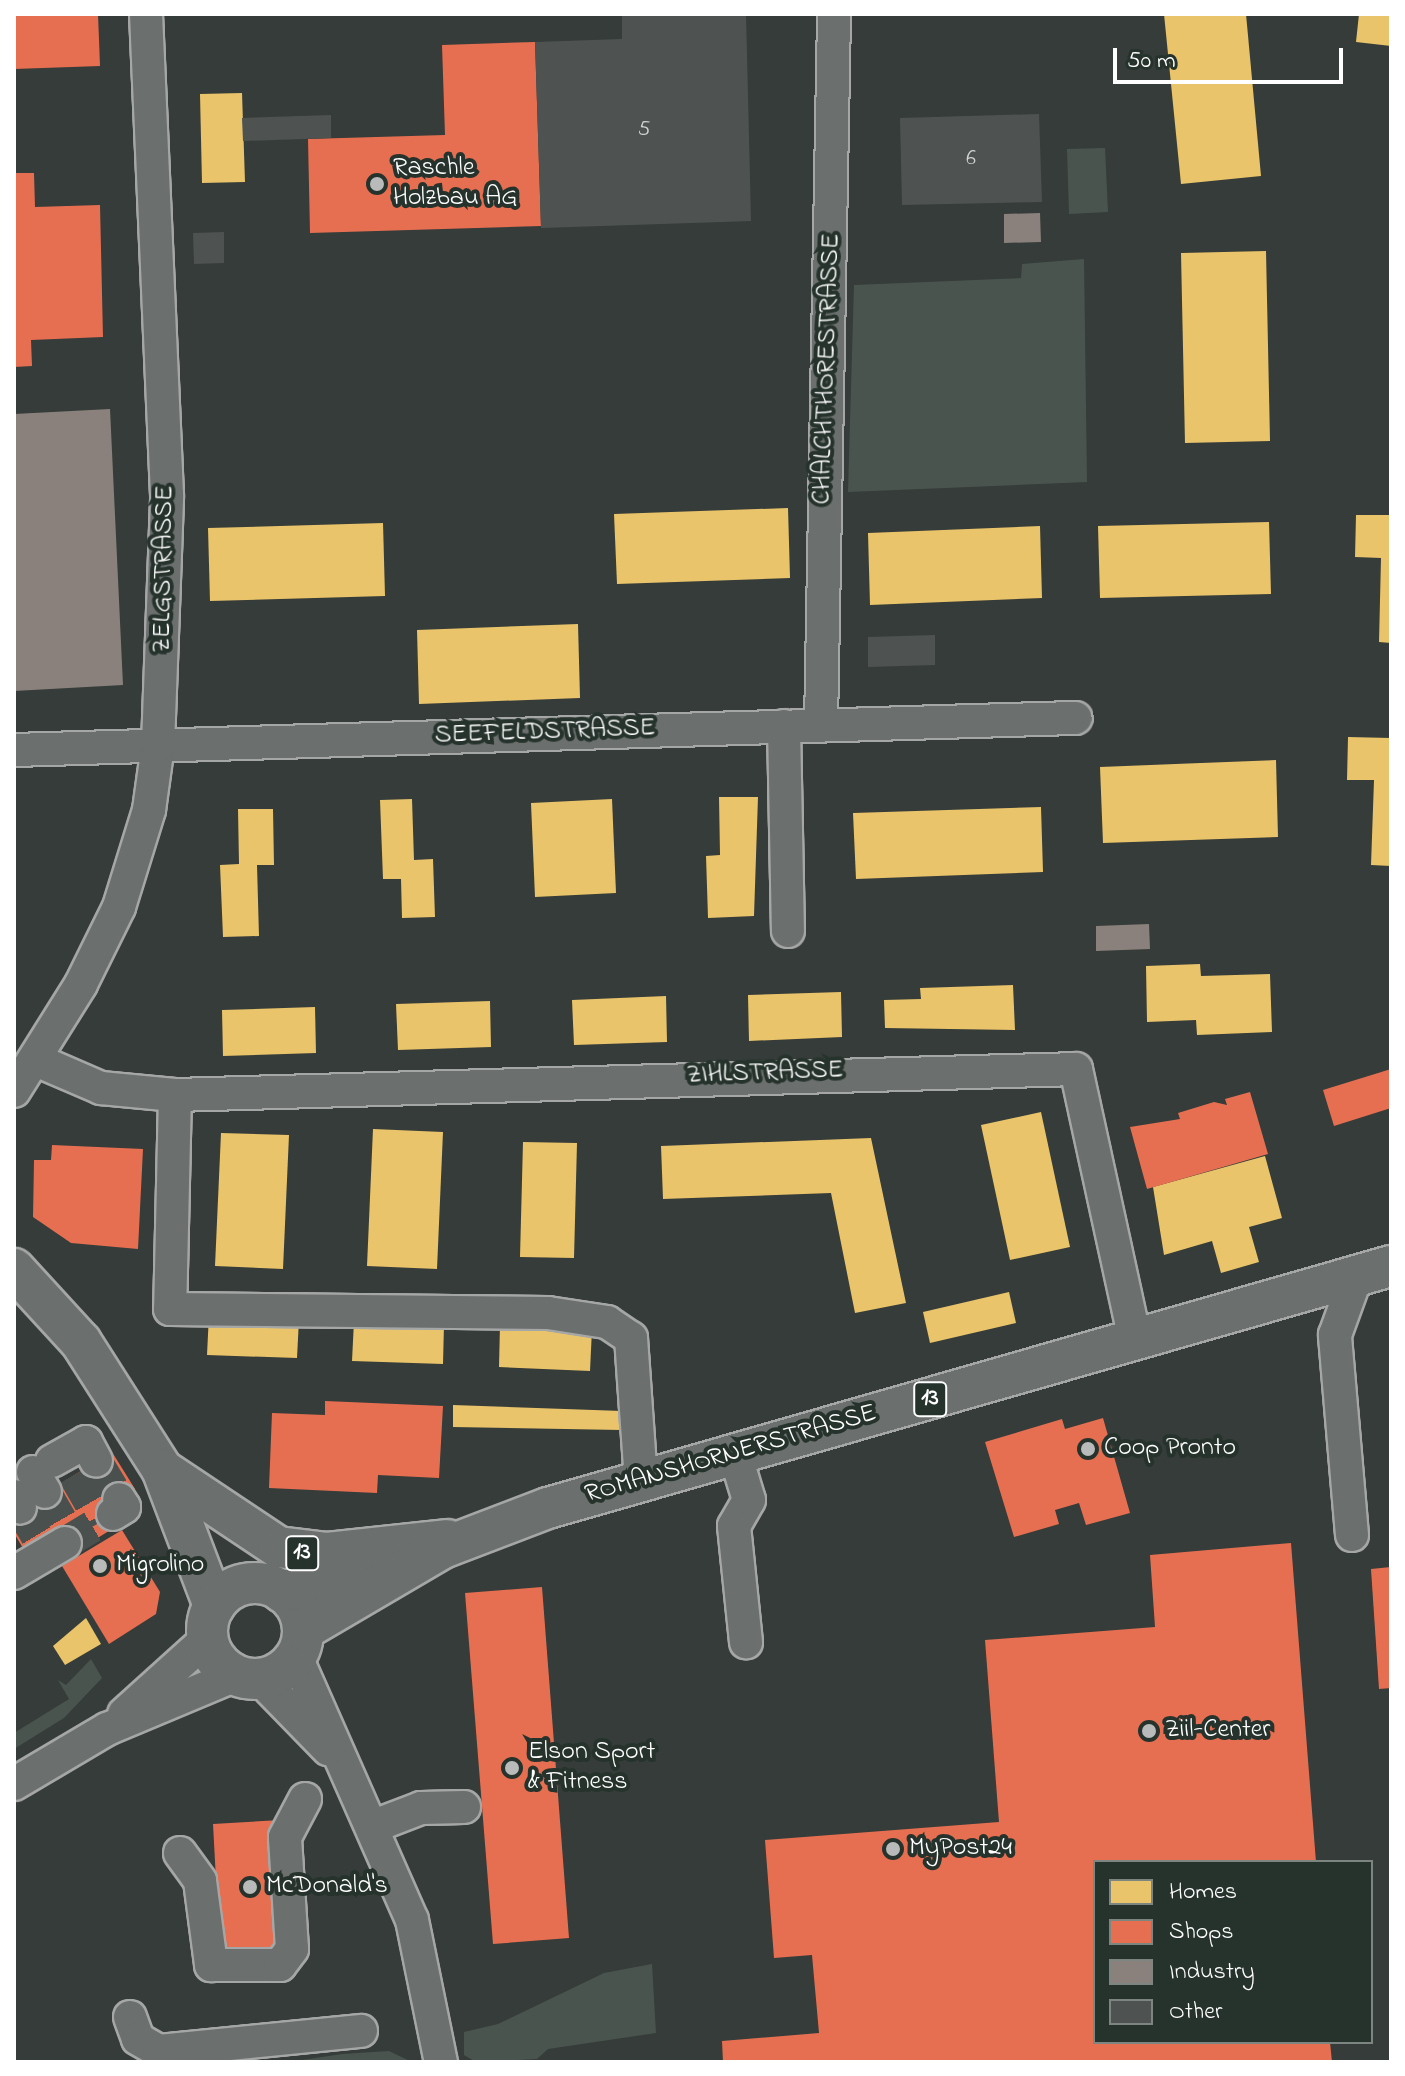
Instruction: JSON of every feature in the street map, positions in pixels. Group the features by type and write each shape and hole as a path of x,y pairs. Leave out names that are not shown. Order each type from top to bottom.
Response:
{"main road":[{"name":"13","path":"14,1269 81,1342 162,1469 181,1509 211,1622 248,1677 300,1644 269,1587 181,1509"},
{"name":"ROMANSHORNERSTRASSE","path":"269,1587 455,1543 641,1480 1374,1271"},
{"name":"13","path":"162,1469 254,1536 302,1553 455,1543"},
{"name":"ROMANSHORNERSTRASSE","path":"300,1644 455,1543"},
{"name":"13","path":"211,1622 240,1585 269,1587"}],"street":[{"name":"ZELGSTRASSE","path":"14,1091 36,1060 119,907 149,810 158,745 167,495 146,14"},
{"name":"CHALCHTHORESTRASSE","path":"821,725 834,14"},
{"name":"SEEFELDSTRASSE","path":"14,750 1076,718"},
{"path":"784,726 788,931"},
{"name":"ZIHLSTRASSE","path":"36,1060 101,1088 175,1095 1076,1069 1135,1340"},
{"path":"175,1095 170,1309 548,1313 607,1322 631,1338 641,1480"},
{"path":"1335,1335 1374,1271"},
{"path":"1302,1292 1335,1335 1352,1535"},
{"path":"735,1454 749,1500 734,1526 746,1642"},
{"path":"14,1573 52,1547"},
{"path":"107,1729 211,1622"},
{"path":"300,1644 348,1773 374,1826 412,1920 441,2062"},
{"path":"14,1784 107,1729 248,1677 348,1773"},
{"path":"180,1853 200,1881 211,1965 280,1965 292,1949 285,1837 305,1799"},
{"path":"374,1826 421,1808 464,1807"},
{"path":"130,2017 138,2039 159,2051 361,2031"}],"shaded area":[{"path":"1105,148 1108,212 1069,214 1067,149"},
{"path":"1084,259 1087,482 848,492 854,285 1021,278 1022,264"},
{"path":"91,1659 102,1678 64,1718 14,1749 14,1733 69,1699 58,1680 66,1685"},
{"path":"652,1964 656,2033 548,2049 537,2059 476,2062 464,2055 464,2032 498,2024 604,1973"},
{"path":"389,2051 412,2062 289,2062 342,2054"}],"building: Homes":[{"path":"1164,14 1246,14 1261,176 1181,184"},
{"path":"1359,14 1391,14 1391,46 1356,42"},
{"path":"242,93 245,182 202,183 200,94"},
{"path":"1266,251 1270,441 1185,443 1181,253"},
{"path":"788,508 790,578 617,584 614,514"},
{"path":"1356,515 1391,515 1391,643 1379,642 1381,558 1355,557"},
{"path":"1269,522 1271,594 1100,598 1098,526"},
{"path":"383,523 385,596 210,601 208,528"},
{"path":"1040,526 1042,598 870,605 868,533"},
{"path":"578,624 580,698 419,704 417,630"},
{"path":"1348,737 1391,738 1391,866 1371,865 1374,780 1347,780"},
{"path":"1276,760 1278,837 1103,843 1100,767"},
{"path":"719,797 758,797 754,916 708,918 706,856 720,855"},
{"path":"412,799 414,860 433,859 435,917 402,918 401,879 383,879 380,800"},
{"path":"612,799 616,893 535,897 531,803"},
{"path":"1041,807 1043,872 856,879 853,813"},
{"path":"238,809 273,809 274,865 257,865 259,936 223,937 220,865 239,864"},
{"path":"1200,964 1201,976 1270,974 1272,1032 1197,1035 1196,1020 1147,1022 1146,966"},
{"path":"1013,985 1015,1030 885,1028 884,1000 921,999 920,988"},
{"path":"841,992 842,1037 749,1041 748,995"},
{"path":"666,996 667,1042 574,1045 572,1000"},
{"path":"490,1001 491,1047 398,1050 396,1004"},
{"path":"315,1007 316,1053 223,1056 222,1010"},
{"path":"1041,1112 1070,1247 1010,1260 981,1125"},
{"path":"373,1129 443,1132 437,1269 367,1266"},
{"path":"221,1133 289,1135 283,1269 215,1266"},
{"path":"871,1138 906,1303 855,1313 831,1193 663,1199 661,1146"},
{"path":"523,1142 577,1143 574,1258 520,1257"},
{"path":"1265,1156 1282,1218 1249,1227 1259,1262 1221,1273 1212,1241 1164,1255 1153,1187"},
{"path":"1009,1292 1016,1323 930,1343 923,1312"},
{"path":"209,1314 299,1319 297,1358 207,1355"},
{"path":"354,1321 444,1324 443,1364 352,1361"},
{"path":"500,1325 592,1329 590,1371 499,1367"},
{"path":"453,1405 622,1411 621,1430 453,1427"},
{"path":"86,1618 101,1644 65,1665 53,1646"}],"building: Shops":[{"path":"14,14 98,14 100,66 14,69"},
{"path":"535,42 541,226 310,233 308,139 445,135 442,45"},
{"path":"14,173 34,173 35,207 100,205 103,337 31,340 32,366 14,367"},
{"path":"1391,1069 1391,1108 1334,1126 1323,1090"},
{"path":"1250,1092 1268,1154 1147,1189 1130,1127 1180,1119 1178,1113 1214,1102 1227,1105 1225,1099"},
{"path":"52,1145 143,1149 138,1249 71,1243 33,1217 34,1160 51,1160"},
{"path":"325,1401 443,1406 439,1478 378,1475 377,1493 269,1488 272,1413 325,1415"},
{"path":"1103,1418 1130,1513 1086,1525 1079,1503 1055,1510 1059,1524 1014,1537 985,1442 1062,1419 1065,1429"},
{"path":"112,1452 135,1489 108,1505 120,1524 72,1554 27,1555 14,1533 14,1512"},
{"path":"122,1530 160,1592 156,1614 109,1644 62,1566"},
{"name":"Ziil-Center","path":"1291,1543 1316,1860 1093,1860 1093,2044 1330,2044 1332,2062 723,2062 722,2041 819,2033 812,1955 774,1958 765,1840 999,1822 985,1640 1155,1627 1150,1555"},
{"path":"1391,1567 1391,1688 1379,1689 1371,1569"},
{"path":"542,1587 569,1938 493,1944 465,1593"},
{"name":"McDonald's","path":"281,1820 288,1951 220,1954 213,1824"}],"building: Industry":[{"path":"1040,213 1041,242 1004,243 1004,214"},
{"path":"110,409 123,685 14,691 14,414"},
{"path":"1149,924 1150,949 1096,951 1096,926"}],"building: Other":[{"path":"746,14 751,221 541,228 535,42 622,39 622,16"},
{"path":"1039,114 1042,202 902,205 900,118"},
{"path":"331,115 331,138 243,141 242,118"},
{"path":"224,232 224,263 194,264 193,233"},
{"path":"935,635 935,665 868,667 868,637"}],"tunnel":[{"path":"96,1461 119,1499"},
{"path":"74,1475 101,1522"},
{"path":"45,1492 72,1539"},
{"path":"20,1508 42,1545"},
{"path":"65,1543 113,1514"}],"place":[{"name":"Raschle Holzbau AG","path":"377,184"},
{"name":"Coop Pronto","path":"1088,1449"},
{"name":"Migrolino","path":"100,1566"},
{"name":"Ziil-Center","path":"1149,1731"},
{"name":"Elson Sport & Fitness","path":"512,1768"},
{"name":"MyPost24","path":"893,1849"},
{"name":"McDonald's","path":"250,1887"}]}
